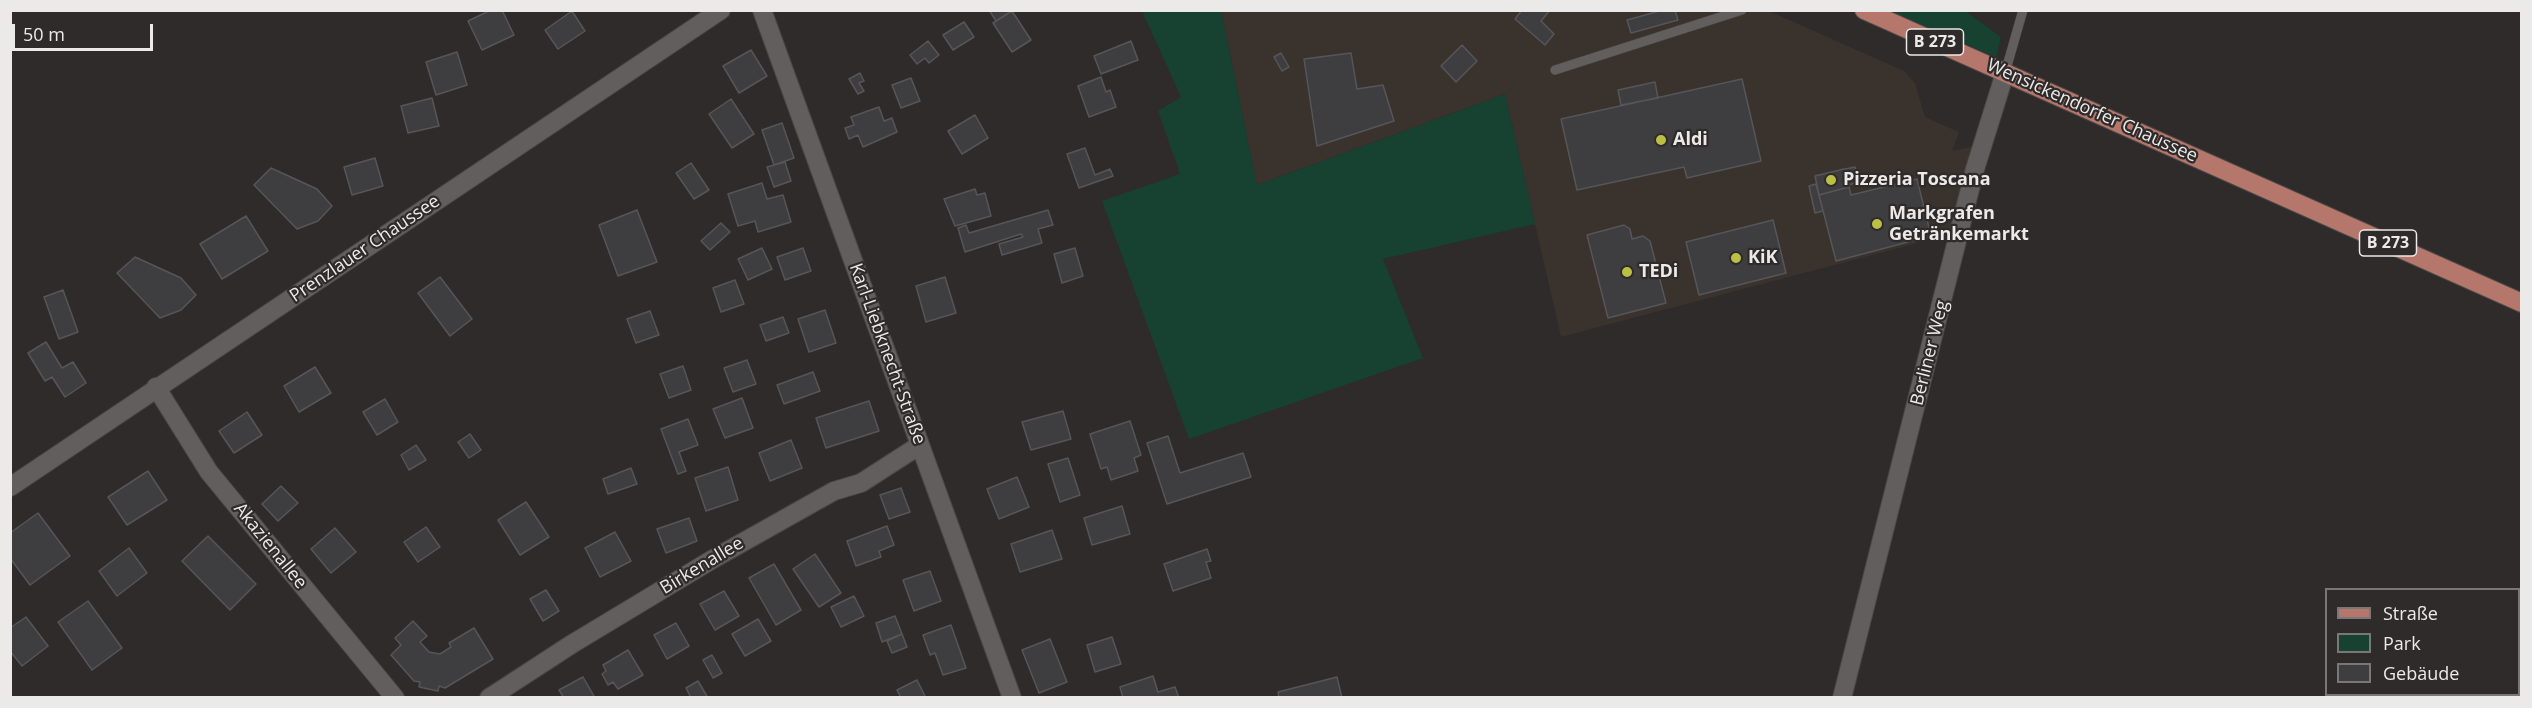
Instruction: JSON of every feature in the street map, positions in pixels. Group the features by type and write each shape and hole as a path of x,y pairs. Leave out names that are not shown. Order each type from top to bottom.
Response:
{"main road":[{"name":"Wensickendorfer Chaussee","path":"1864,10 2522,303"}],"street":[{"name":"Prenzlauer Chaussee","path":"10,487 721,10"},
{"name":"Karl-Liebknecht-Straße","path":"762,10 1012,698"},
{"name":"Berliner Weg","path":"1842,698 1976,169 2005,73"},
{"name":"Akazienallee","path":"156,387 209,472 395,698"},
{"name":"Birkenallee","path":"489,698 572,644 713,559 834,491 861,483 920,445"}],"lane":[{"path":"1555,70 1742,10"},
{"name":"Berliner Weg","path":"2005,73 2023,10"}],"shaded area":[{"path":"1221,11 1769,11 1904,71 1915,83 1925,117 1959,132 1952,151 1975,146 1952,234 1561,337 1505,94 1257,185"}],"green space":[{"path":"1142,11 1221,11 1257,185 1505,94 1535,224 1383,259 1423,358 1189,439 1102,201 1180,174 1158,111 1181,97"},
{"path":"1890,11 1965,11 2001,37 1996,57"}],"building":[{"path":"491,10 502,10 514,35 482,50 468,21"},
{"path":"989,10 1012,10 1012,11 996,21"},
{"path":"1522,10 1550,10 1541,21 1554,34 1545,45 1515,19"},
{"path":"1663,10 1675,10 1678,20 1631,33 1627,20"},
{"path":"572,11 585,31 558,49 545,30"},
{"path":"1012,11 1031,40 1012,52 993,23"},
{"path":"964,22 974,37 953,50 943,35"},
{"path":"928,41 939,55 929,63 925,58 917,64 910,55"},
{"path":"1131,41 1138,60 1101,74 1094,56"},
{"path":"1462,45 1477,61 1456,82 1441,66"},
{"path":"751,50 767,76 739,93 723,66"},
{"path":"457,52 467,85 436,95 426,62"},
{"path":"1281,53 1289,67 1282,71 1274,57"},
{"path":"1351,53 1357,89 1383,85 1394,121 1317,146 1304,59"},
{"path":"860,73 864,81 859,83 864,91 858,94 849,79"},
{"path":"1101,77 1106,92 1110,90 1116,107 1089,117 1078,86"},
{"path":"911,78 920,101 901,108 892,85"},
{"name":"Aldi","path":"1742,79 1761,161 1687,178 1684,167 1577,190 1561,119"},
{"path":"1655,82 1658,98 1621,105 1618,90"},
{"path":"432,98 439,126 408,133 401,106"},
{"path":"731,99 754,134 732,148 709,114"},
{"path":"879,107 884,121 892,118 897,132 863,147 858,135 849,139 845,128 854,125 851,117"},
{"path":"975,115 988,138 962,154 948,131"},
{"path":"782,123 794,158 774,165 762,130"},
{"path":"1085,148 1095,175 1110,169 1113,176 1079,188 1067,154"},
{"path":"375,158 383,186 352,195 344,167"},
{"path":"785,162 791,181 774,187 767,167"},
{"path":"691,163 709,190 694,199 676,173"},
{"path":"1855,167 1859,182 1848,185 1845,169"},
{"path":"271,168 317,189 332,206 318,221 297,229 254,185"},
{"name":"Pizzeria Toscana","path":"1844,169 1849,187 1819,195 1815,176"},
{"name":"Markgrafen Getränkemarkt","path":"1917,179 1931,236 1836,261 1819,195 1849,187 1851,195"},
{"path":"762,183 767,199 783,195 791,222 758,232 755,221 738,226 728,194"},
{"path":"1816,184 1823,211 1815,213 1809,186"},
{"path":"975,189 977,195 985,193 991,216 955,226 944,199"},
{"path":"637,210 657,262 618,276 599,225"},
{"path":"1048,210 1053,225 1038,229 1042,243 1002,255 999,244 1023,237 1021,234 965,252 958,228 966,225 969,233"},
{"path":"246,216 268,251 222,279 200,244"},
{"name":"KiK","path":"1773,220 1786,273 1699,295 1686,242"},
{"path":"721,223 730,232 710,250 701,241"},
{"name":"TEDi","path":"1624,225 1630,229 1632,239 1643,236 1650,241 1666,303 1608,318 1587,235"},
{"path":"762,248 772,269 748,280 738,259"},
{"path":"803,248 811,271 785,280 777,257"},
{"path":"1075,248 1083,276 1062,283 1054,254"},
{"path":"135,257 181,278 196,295 181,310 160,318 117,273"},
{"path":"440,277 472,319 450,336 418,293"},
{"path":"945,277 956,313 926,322 916,286"},
{"path":"735,280 744,304 721,312 713,288"},
{"path":"63,290 78,332 59,339 44,297"},
{"path":"825,310 836,343 809,352 798,319"},
{"path":"650,311 659,335 636,343 627,319"},
{"path":"783,317 789,333 766,341 760,325"},
{"path":"46,342 62,368 73,362 86,383 65,397 52,377 45,381 28,353"},
{"path":"747,360 756,384 733,392 724,368"},
{"path":"683,366 691,390 669,398 660,374"},
{"path":"315,367 331,393 299,412 284,386"},
{"path":"813,372 820,391 784,404 777,385"},
{"path":"742,398 753,428 725,438 713,409"},
{"path":"385,399 398,422 377,435 363,412"},
{"path":"869,401 879,431 826,448 816,418"},
{"path":"1063,411 1071,439 1031,450 1022,422"},
{"path":"247,412 262,435 234,453 219,431"},
{"path":"688,419 698,445 679,452 686,471 678,474 661,429"},
{"path":"1130,421 1141,455 1134,458 1138,471 1111,480 1107,467 1101,469 1090,434"},
{"path":"470,434 481,450 469,458 458,442"},
{"path":"1168,436 1180,473 1243,453 1251,477 1167,504 1147,443"},
{"path":"791,440 802,468 770,481 759,453"},
{"path":"416,445 426,460 409,470 401,455"},
{"path":"1068,458 1080,495 1060,502 1048,464"},
{"path":"728,467 738,500 706,511 695,478"},
{"path":"631,468 637,484 608,494 603,479"},
{"path":"148,471 167,500 127,525 108,497"},
{"path":"1017,477 1029,507 999,519 987,489"},
{"path":"281,486 298,503 278,521 262,504"},
{"path":"901,488 910,512 889,519 880,495"},
{"path":"526,502 549,537 520,555 498,520"},
{"path":"1122,506 1130,534 1092,545 1084,518"},
{"path":"38,513 70,556 30,585 10,558 10,533"},
{"path":"689,518 697,541 666,553 657,529"},
{"path":"887,526 894,545 879,551 881,557 856,566 847,541"},
{"path":"426,527 440,547 418,562 404,542"},
{"path":"335,528 356,552 331,573 311,549"},
{"path":"1052,530 1062,559 1020,572 1011,544"},
{"path":"615,532 631,561 600,577 585,548"},
{"path":"208,536 256,584 230,610 182,561"},
{"path":"129,548 147,573 117,596 99,571"},
{"path":"1207,549 1211,561 1206,562 1211,578 1173,591 1164,564"},
{"path":"815,554 841,593 819,607 793,569"},
{"path":"774,564 801,610 776,625 749,578"},
{"path":"930,571 941,601 914,611 903,580"},
{"path":"546,590 559,611 543,621 530,599"},
{"path":"724,591 739,616 715,630 700,604"},
{"path":"854,596 864,616 841,627 831,607"},
{"path":"88,601 122,648 92,670 58,622"},
{"path":"895,616 902,634 882,642 876,623"},
{"path":"26,617 48,646 22,666 10,651 10,628"},
{"path":"758,619 771,641 745,656 732,634"},
{"path":"413,621 427,636 420,642 429,652 440,654 451,647 449,643 474,628 493,659 445,688 439,686 438,691 419,687 420,682 414,681 391,655 401,645 395,638"},
{"path":"676,623 689,646 667,659 654,635"},
{"path":"951,625 966,668 943,675 935,653 930,655 923,635"},
{"path":"902,634 907,647 892,653 887,641"},
{"path":"1112,637 1121,664 1095,672 1087,645"},
{"path":"1050,639 1067,682 1039,693 1022,650"},
{"path":"628,650 643,675 618,689 613,682 608,685 602,674 606,671 603,665"},
{"path":"712,655 722,673 713,678 703,660"},
{"path":"1153,676 1158,692 1175,687 1179,698 1123,698 1120,687"},
{"path":"583,677 595,698 564,698 559,690"},
{"path":"1337,677 1342,698 1279,698 1278,692"},
{"path":"917,680 926,698 901,698 897,690"},
{"path":"698,681 708,698 691,698 686,688"}],"place":[{"name":"Aldi","path":"1661,140"},
{"name":"Pizzeria Toscana","path":"1831,180"},
{"name":"Markgrafen Getränkemarkt","path":"1877,224"},
{"name":"KiK","path":"1736,258"},
{"name":"TEDi","path":"1627,272"}]}
